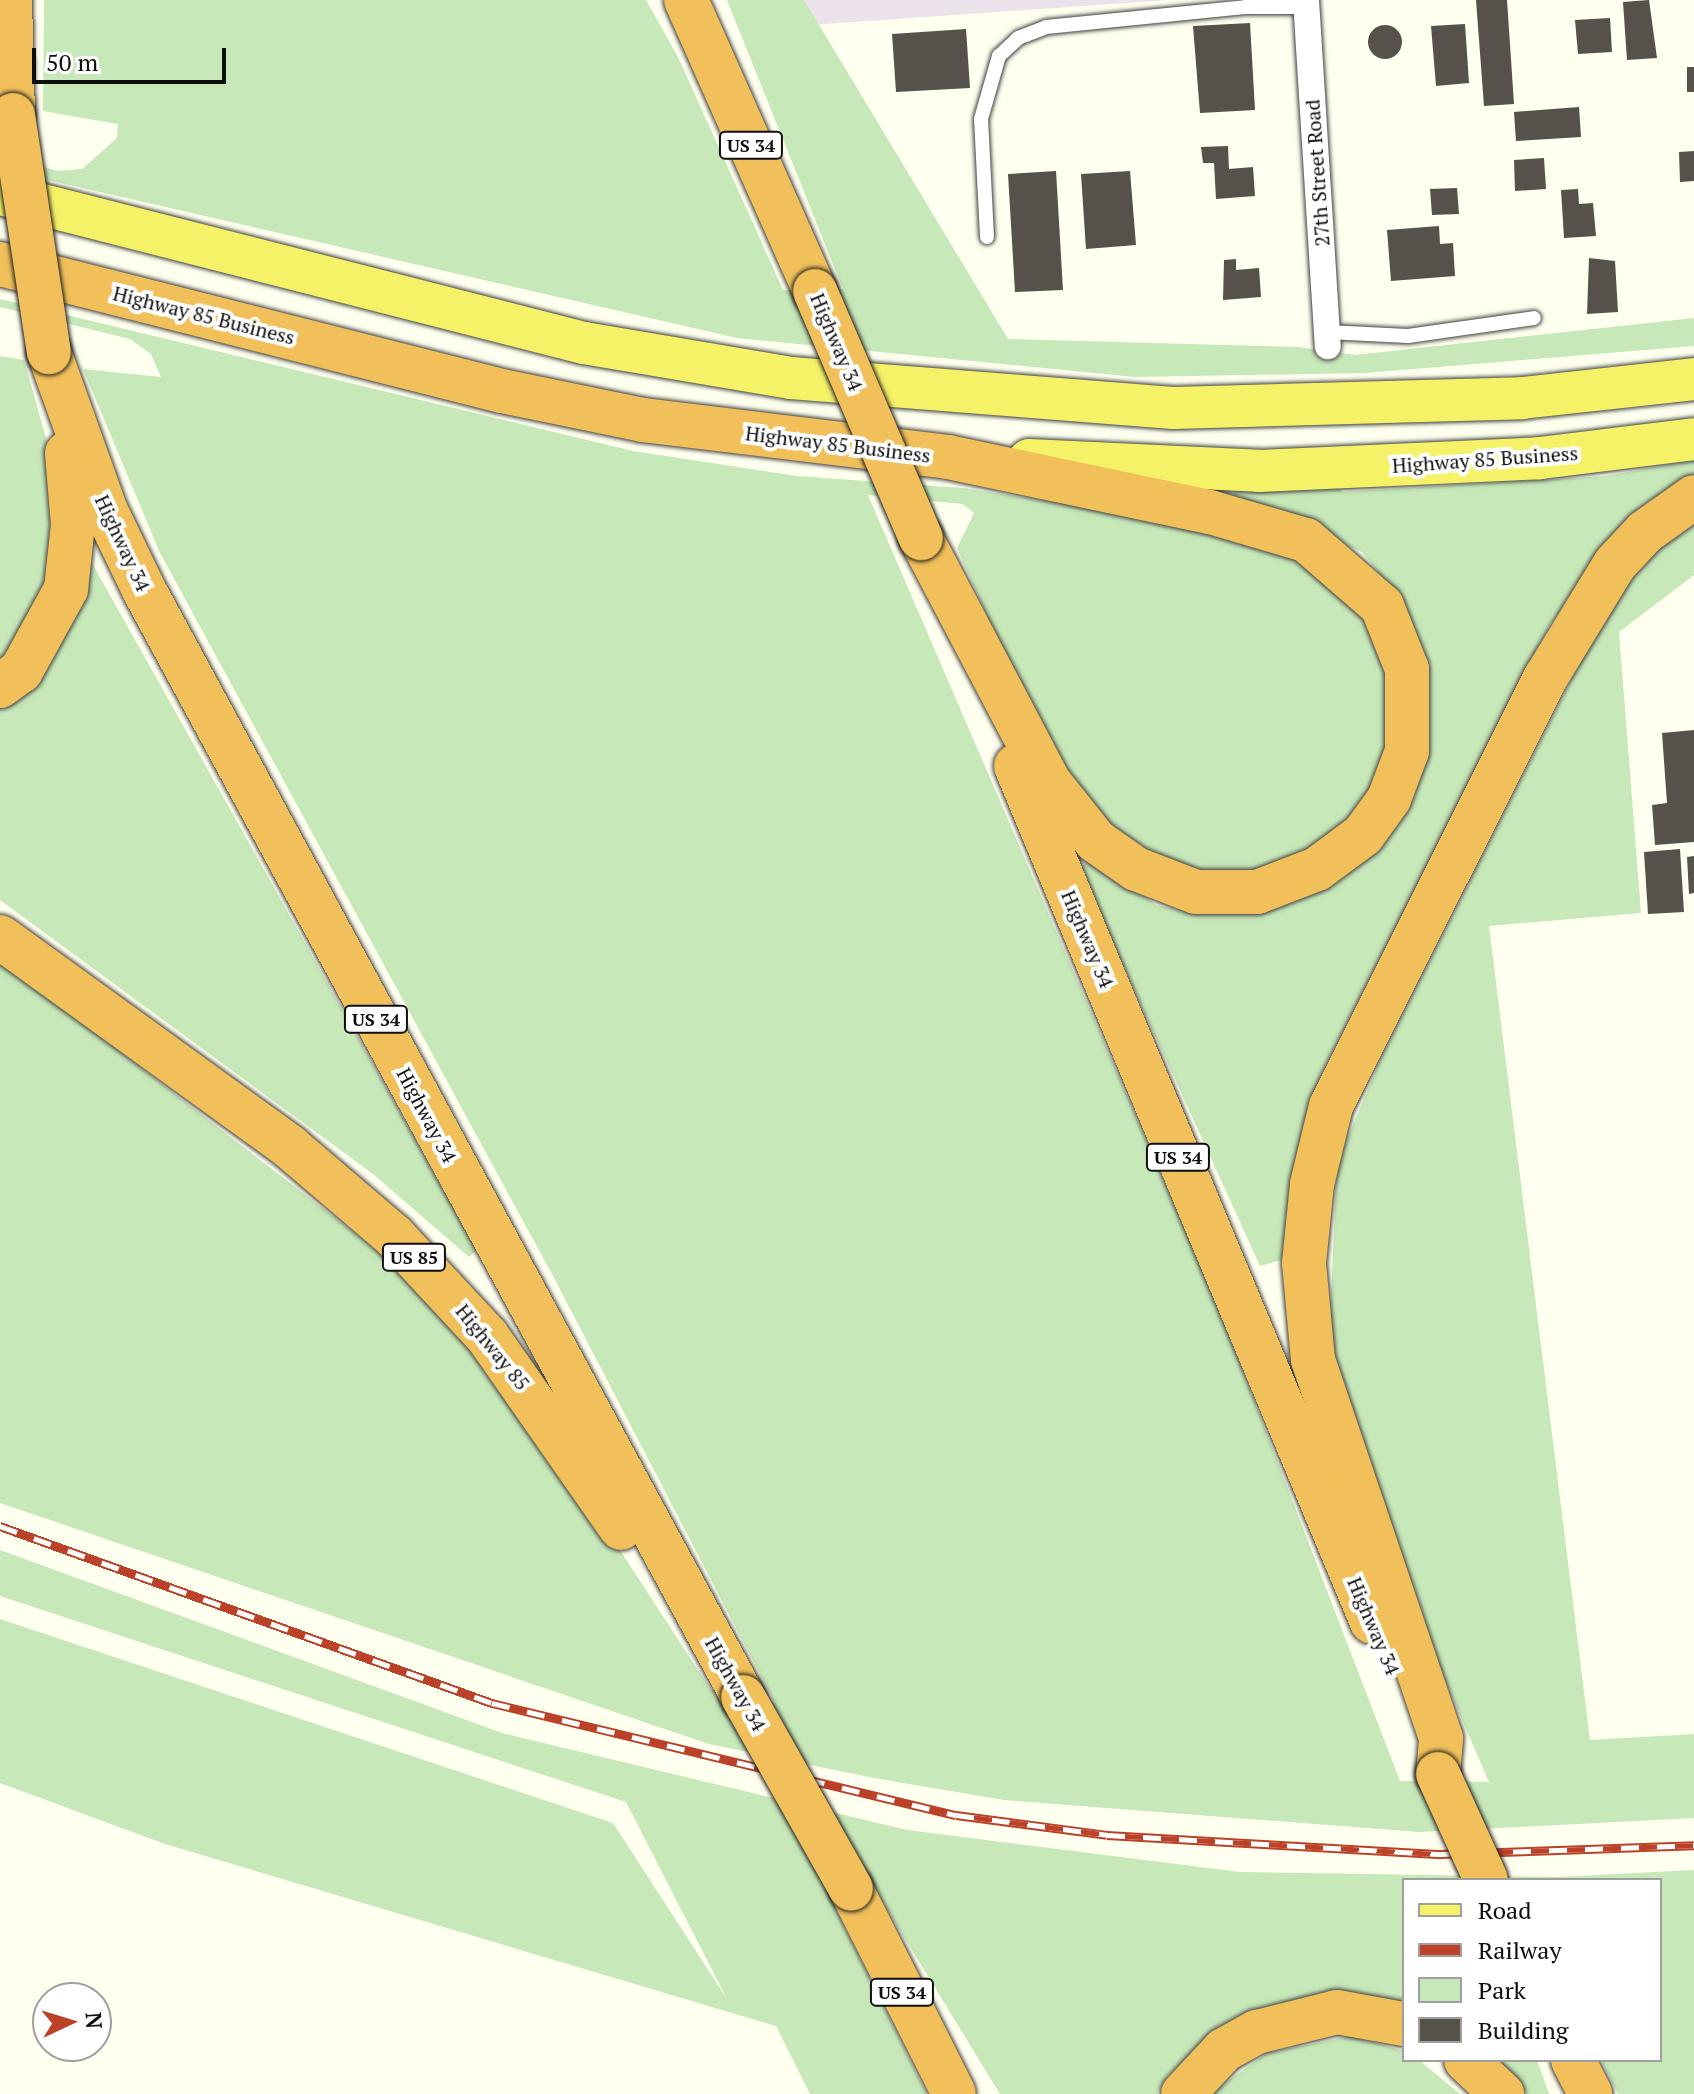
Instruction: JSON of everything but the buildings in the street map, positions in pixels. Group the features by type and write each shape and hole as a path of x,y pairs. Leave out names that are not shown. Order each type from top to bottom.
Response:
{"highway":[{"name":"Highway 34","path":"10,0 13,115 49,352 106,511 144,590 736,1686 851,1889 954,2094"},
{"name":"Highway 34","path":"686,0 921,538 1438,1774 1485,1878"},
{"name":"Highway 85 Business","path":"0,264 643,420 948,457"},
{"path":"0,287 225,341 330,346"},
{"path":"0,686 21,671 50,627 71,562 73,489 49,352"},
{"path":"921,538 1049,782 1096,841 1136,869 1196,892 1257,892 1317,869 1363,835 1389,799 1407,751 1407,669 1382,606 1324,551 1224,516 948,457"},
{"path":"1438,1774 1441,1738 1313,1360 1304,1263 1312,1184 1331,1106 1546,677 1615,564 1645,532 1694,497"},
{"name":"Highway 85","path":"0,937 291,1148 394,1236 487,1336 678,1616 736,1686"},
{"path":"1183,2094 1224,2050 1257,2032 1337,2012 1402,2024"},
{"path":"1468,2062 1502,2094"},
{"path":"1554,2062 1564,2094"},
{"path":"1574,2062 1590,2094"}],"main road":[{"path":"0,194 181,245 584,343 791,378 1022,401 1328,407 1522,398 1694,379"},
{"name":"Highway 85 Business","path":"948,457 1259,471 1540,458 1694,439"}],"street":[{"name":"27th Street Road","path":"1306,3 1328,339"}],"lane":[{"path":"987,237 981,119 999,56 1018,38 1046,27 1306,3"},
{"path":"1328,339 1408,336 1534,318"}],"shaded area":[{"path":"797,0 1169,0 811,25"}],"green space":[{"path":"44,0 646,0 678,57 783,290 843,289 727,0 804,0 1008,339 1299,347 1355,355 1694,318 1694,346 1365,373 1135,377 737,338 0,169 0,155 58,171 82,169 117,138 118,124 43,111"},
{"path":"0,299 633,451 797,476 962,488 1207,525 1297,554 1344,589 1375,635 1393,682 1382,775 1354,816 1292,860 1223,877 1173,875 1096,823 1061,781 957,548 974,513 963,504 868,495 1219,1309 1400,1781 1489,1782 1416,1613 1329,1342 1337,1163 1383,1054 1602,619 1662,537 1694,513 1694,575 1619,632 1641,913 1489,926 1590,1740 1694,1734 1694,1818 1419,1832 1004,1800 874,1778 709,1744 0,1503 0,959 409,1275 454,1325 603,1524 711,1690 775,1703 553,1276 160,553 83,369 161,377 151,354 130,339 0,307"},
{"path":"0,356 24,360 53,463 62,553 25,636 0,658"},
{"path":"1694,460 1694,474 1644,504 1550,624 1322,1072 1308,1116 1285,1259 1260,1266 1079,868 1094,858 1156,905 1205,914 1380,841 1401,601 1362,552 1234,497 1234,490 1339,483 1342,492 1606,476"},
{"path":"92,563 477,1250 469,1257 373,1174 0,900 0,706"},
{"path":"0,1550 502,1733 907,1830 1240,1872 1558,1877 1694,1870 1694,2094 1618,2094 1602,2062 1662,2062 1662,1878 1402,1878 1402,2005 1207,2041 1168,2075 1157,2094 1000,2094 879,1896 822,1882 927,2094 810,2094 776,2026 165,1844 0,1783 0,1619 613,1823 727,1999 626,1802 0,1596"},
{"path":"1351,2036 1402,2050 1402,2062 1421,2062 1460,2094 1210,2094 1267,2053"},
{"path":"1500,2062 1538,2062 1549,2094 1528,2094"}],"railway":[{"path":"0,1526 492,1703 956,1815 1107,1835 1441,1854 1694,1845"}]}
